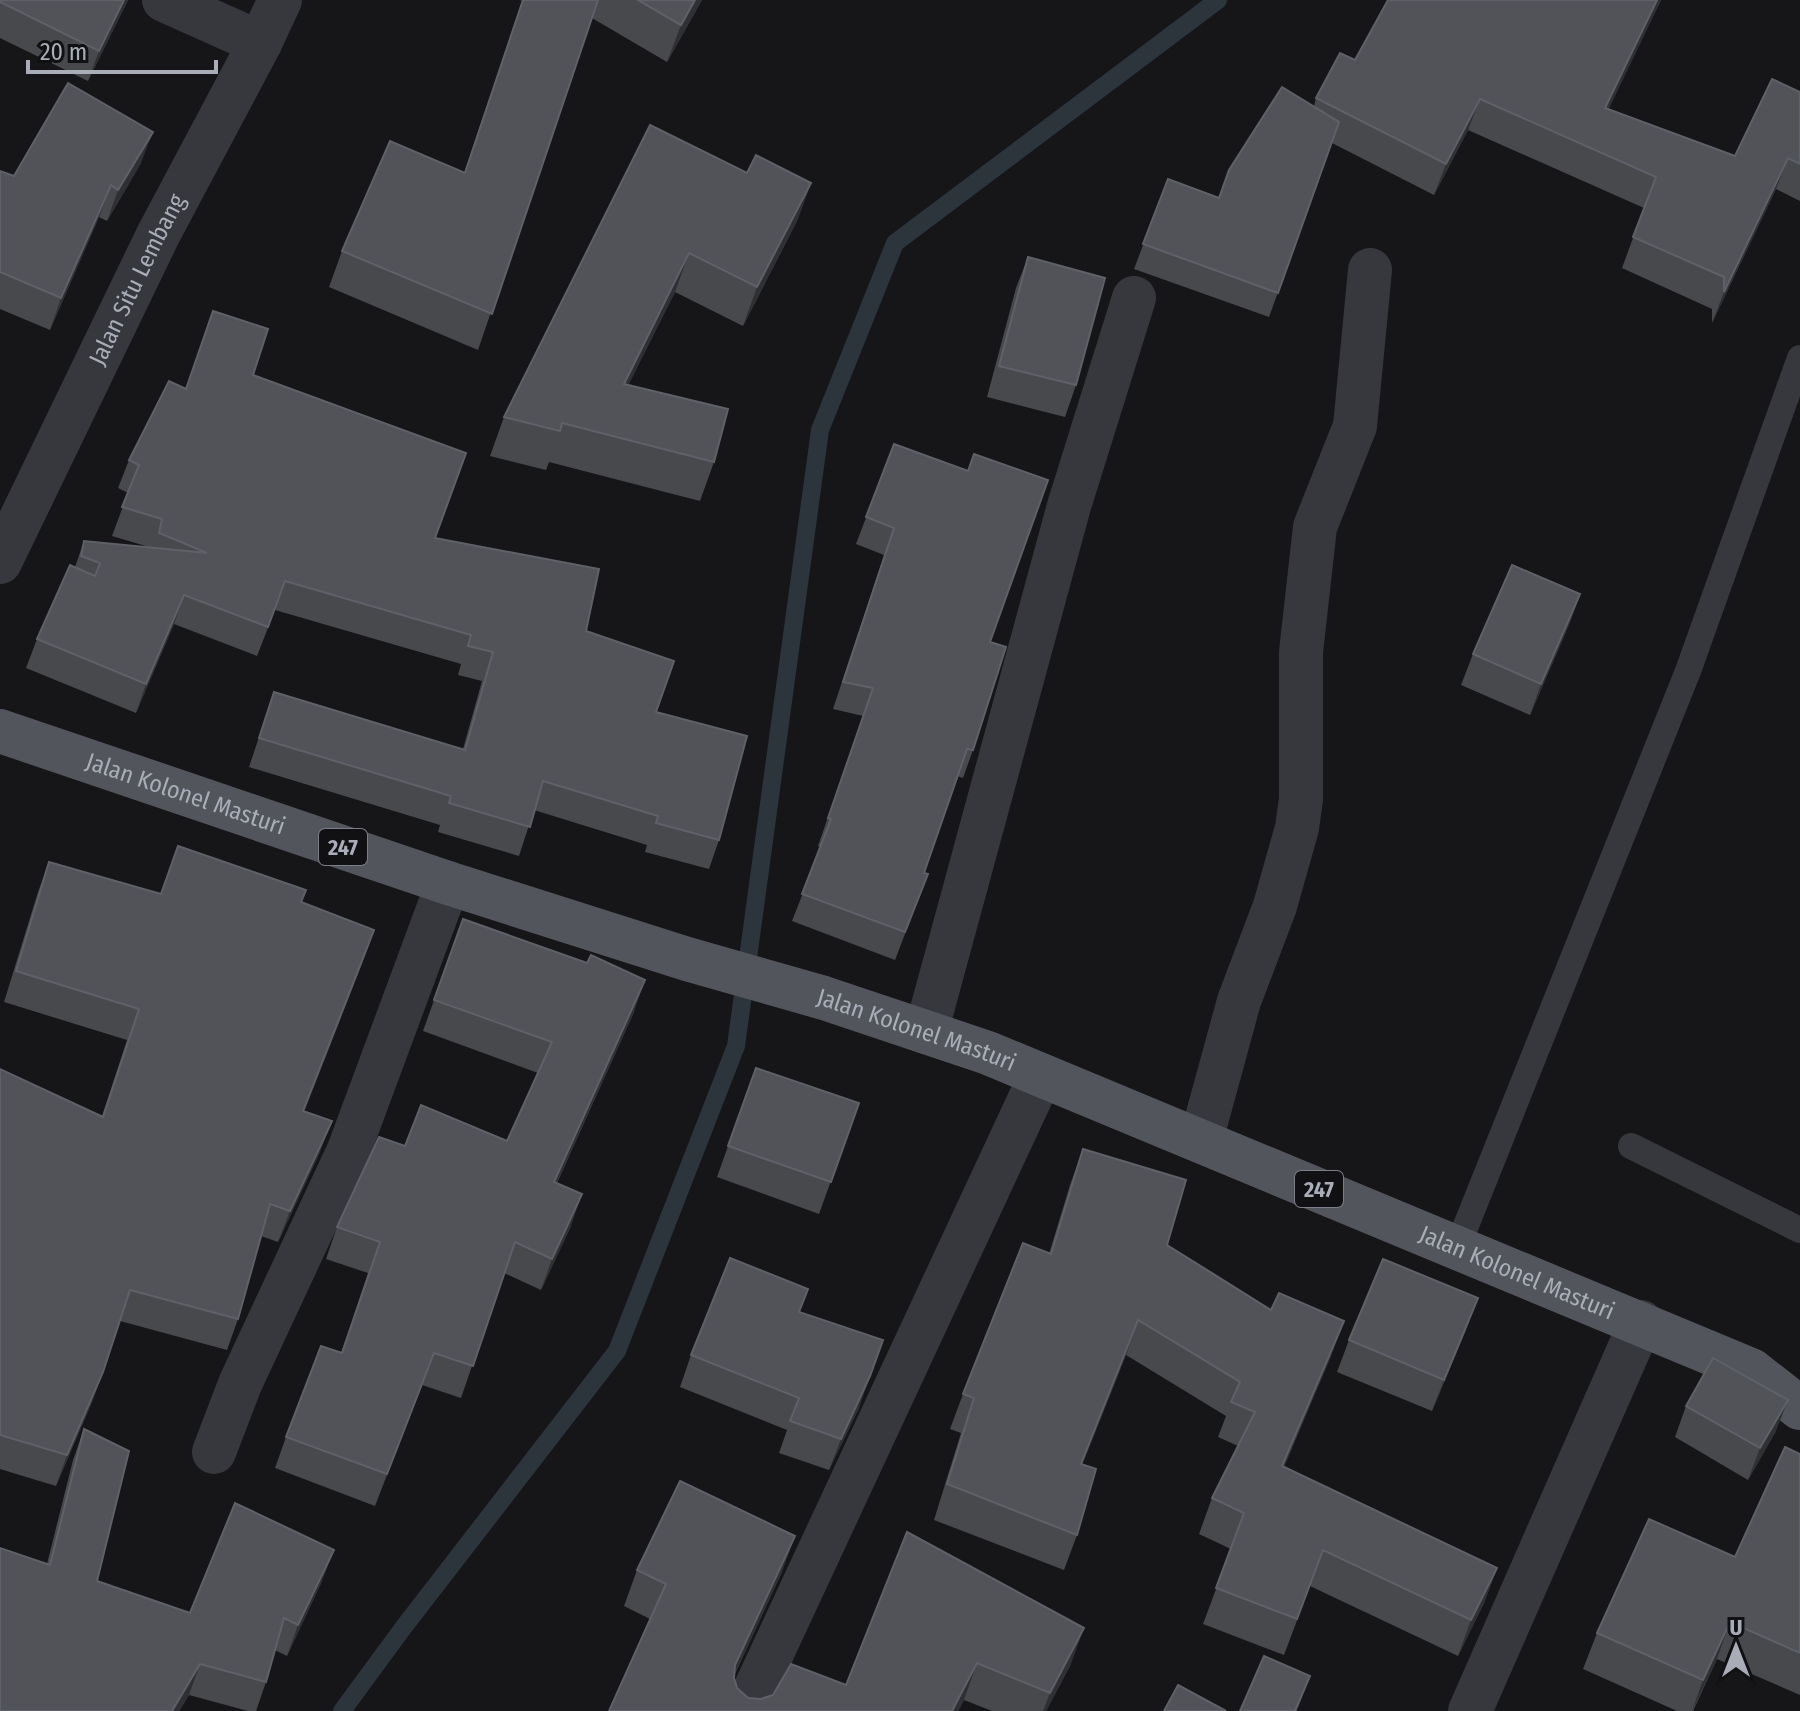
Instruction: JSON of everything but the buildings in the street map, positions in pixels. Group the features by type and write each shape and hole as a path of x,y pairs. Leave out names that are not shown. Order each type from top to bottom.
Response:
{"main road":[{"name":"Jalan Kolonel Masturi","path":"0,731 448,883 687,959 824,998 988,1053 1751,1370 1800,1408"}],"street":[{"path":"164,0 260,43"},
{"name":"Jalan Situ Lembang","path":"0,562 158,235 280,0"},
{"path":"1201,1140 1239,1001 1275,906 1297,828 1301,799 1301,652 1315,527 1355,426 1370,270"},
{"path":"926,1032 1069,506 1134,298"},
{"path":"214,1452 240,1384 349,1150 448,883"},
{"path":"745,1711 1041,1075"},
{"path":"1470,1711 1641,1322"}],"lane":[{"path":"1457,1248 1688,671 1800,358"},
{"path":"1631,1146 1800,1230"}],"waterway":[{"path":"342,1711 617,1351 736,1046 820,430 895,243 1218,0"}]}
